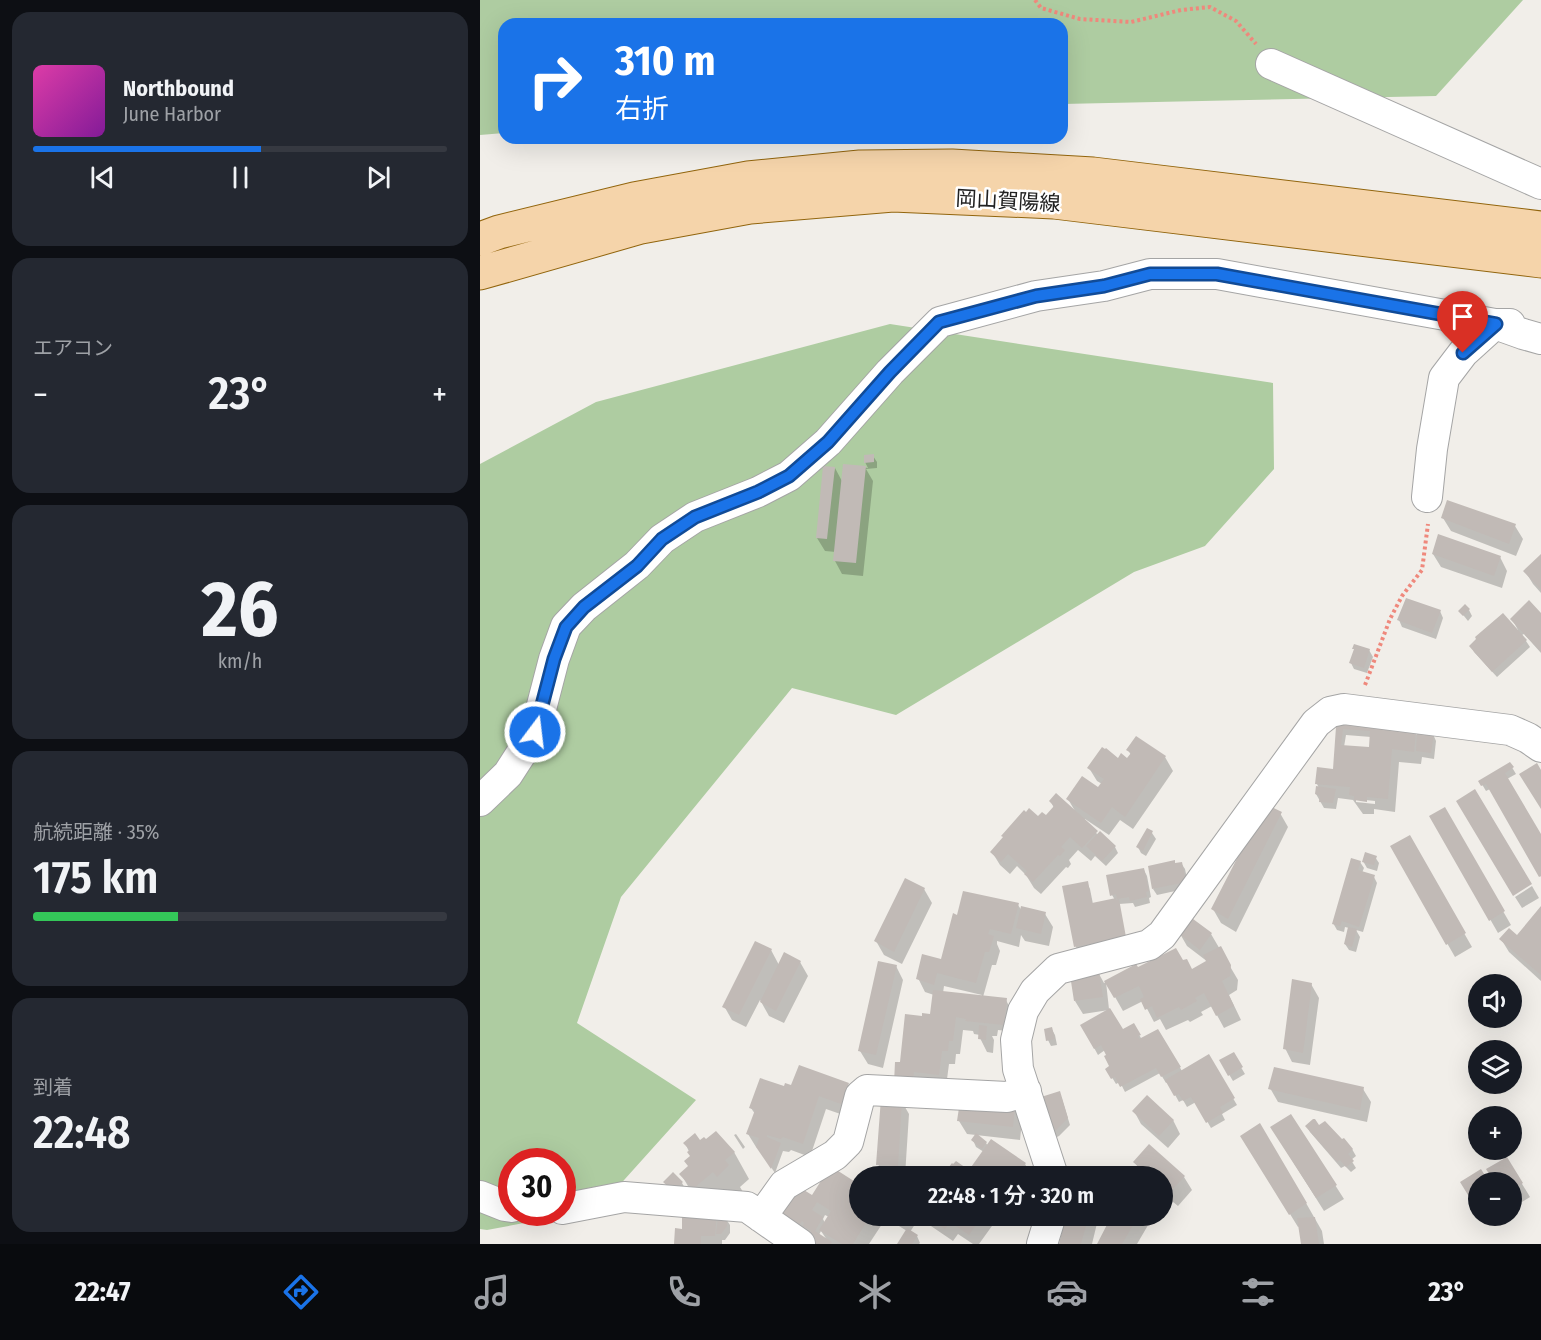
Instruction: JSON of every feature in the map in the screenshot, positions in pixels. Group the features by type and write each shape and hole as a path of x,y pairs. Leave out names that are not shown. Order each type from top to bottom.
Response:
{"main road":[{"name":"岡山賀陽線","path":"480,239 499,231 634,199 748,178 860,167 952,166 1093,174 1541,228"},
{"name":"岡山賀陽線","path":"480,273 641,227 750,207 893,195 1054,202 1541,261"}],"street":[{"path":"1271,64 1541,184"},
{"path":"480,801 508,774 535,732 554,659 566,627 584,607 637,566 662,539 695,517 758,492 789,476 828,442 890,372 939,322 1036,296 1104,286 1150,274 1217,274 1496,324 1541,324"},
{"path":"1496,324 1541,339"},
{"path":"1427,497 1432,449 1444,378 1463,353 1496,324"},
{"path":"1050,1166 1018,1069 1016,1040 1023,1011 1035,991 1058,969 1149,945 1162,935 1316,723 1330,712 1344,709 1510,730 1541,747"},
{"path":"761,1217 784,1185 835,1155 848,1142 860,1096 867,1090 1007,1097 1026,1091"},
{"path":"480,1196 498,1203"},
{"path":"576,1206 624,1197 747,1207 800,1244"},
{"path":"1042,1244 1048,1226"}],"path":[{"path":"1035,0 1041,8 1080,19 1131,22 1180,10 1210,7 1236,21 1271,64"},
{"path":"1358,711 1368,676 1390,620 1402,596 1422,570 1431,508 1427,497"}],"green space":[{"path":"480,0 1523,0 1436,96 1068,104 1068,18 498,18 498,134 480,135"},
{"path":"890,324 1273,383 1274,469 1205,546 1134,572 896,715 792,688 621,897 577,1023 696,1100 598,1209 576,1213 576,1148 498,1148 498,1226 508,1226 487,1230 480,1229 480,464 596,402"}],"building":[{"path":"874,454 874,462 864,463 864,455"},
{"path":"843,464 866,466 856,563 833,561"},
{"path":"823,466 835,467 827,539 816,538"},
{"path":"1447,500 1516,524 1509,544 1441,518"},
{"path":"1438,534 1501,556 1494,576 1432,554"},
{"path":"1541,554 1541,590 1523,571"},
{"path":"1406,598 1441,610 1432,633 1397,620"},
{"path":"1529,600 1541,613 1541,652 1510,619"},
{"path":"1465,604 1470,609 1463,616 1458,611"},
{"path":"1503,613 1527,640 1492,672 1469,646 1476,639 1475,637"},
{"path":"1354,644 1370,649 1364,668 1349,663"},
{"path":"1340,724 1416,730 1414,752 1392,749 1388,799 1367,797 1367,802 1354,800 1354,796 1349,795 1350,787 1315,784 1317,767 1333,769 1336,727","holes":["1343,729 1370,731 1369,747 1341,745"]},
{"path":"1417,732 1434,733 1431,753 1416,751"},
{"path":"1136,736 1166,756 1125,817 1112,807 1101,823 1066,799 1082,776 1098,787 1104,779 1087,768 1102,747 1118,758 1121,753 1127,758 1131,753 1126,750"},
{"path":"1510,762 1514,767 1505,773 1541,834 1541,876 1539,877 1486,784 1481,786 1478,781"},
{"path":"1537,763 1541,770 1541,809 1519,774"},
{"path":"1316,786 1336,789 1333,803 1319,802 1320,796 1315,794"},
{"path":"1475,789 1532,884 1513,896 1456,801"},
{"path":"1056,793 1098,831 1082,848 1070,837 1061,847 1065,850 1033,882 1024,874 1027,871 1008,854 1001,862 990,852 1024,810 1026,812 1029,808 1038,816 1042,812 1046,815 1054,806 1049,801"},
{"path":"1265,804 1282,812 1228,919 1211,909"},
{"path":"1445,807 1505,911 1489,921 1429,816"},
{"path":"1147,828 1153,831 1143,851 1136,847"},
{"path":"1100,831 1116,846 1102,861 1086,846"},
{"path":"1410,835 1466,933 1446,945 1390,846"},
{"path":"1365,852 1377,856 1374,865 1362,862"},
{"path":"1351,858 1361,861 1358,870 1375,875 1359,927 1342,921 1340,926 1332,924"},
{"path":"1175,860 1175,863 1182,862 1186,882 1152,889 1148,866"},
{"path":"1144,868 1149,891 1146,892 1147,897 1130,901 1129,897 1117,899 1116,894 1110,896 1106,875"},
{"path":"905,878 925,888 894,952 874,941"},
{"path":"1088,881 1092,903 1119,899 1126,937 1074,947 1062,886"},
{"path":"963,891 1019,903 1011,934 990,929 988,934 994,936 989,952 985,952 976,983 937,973 934,985 916,979 922,954 941,959 953,913 957,915"},
{"path":"1021,906 1046,912 1041,934 1016,928"},
{"path":"1541,906 1541,975 1499,939 1509,928 1517,935"},
{"path":"1189,916 1212,933 1200,950 1177,932"},
{"path":"1348,927 1357,929 1352,947 1344,944"},
{"path":"755,941 772,949 739,1015 722,1007"},
{"path":"1221,946 1231,965 1230,976 1222,981 1234,1006 1216,1016 1204,993 1195,998 1197,1001 1181,1010 1179,1007 1157,1018 1152,1006 1145,1010 1140,999 1144,997 1139,986 1114,998 1104,981 1136,964 1138,967 1176,948 1183,960 1187,959 1192,969 1206,961 1203,955"},
{"path":"784,952 801,961 776,1011 760,1002"},
{"path":"878,961 897,965 876,1055 858,1051"},
{"path":"1099,972 1103,997 1074,1001 1070,975"},
{"path":"1292,979 1312,983 1303,1053 1283,1049"},
{"path":"933,990 1007,998 1004,1025 965,1021 966,1019 956,1017 953,1041 949,1041 948,1051 942,1051 939,1075 914,1072 912,1084 894,1083 895,1062 900,1062 905,1014 922,1016 922,1013 930,1014"},
{"path":"1110,1008 1123,1029 1134,1023 1141,1035 1138,1036 1139,1039 1158,1029 1181,1067 1161,1077 1156,1068 1120,1087 1115,1077 1111,1079 1105,1069 1109,1066 1101,1045 1094,1049 1080,1025"},
{"path":"979,1025 987,1026 986,1040 978,1039"},
{"path":"1052,1027 1055,1039 1046,1041 1044,1029"},
{"path":"1234,1052 1243,1067 1228,1076 1219,1060"},
{"path":"1209,1054 1235,1098 1220,1107 1223,1113 1206,1123 1191,1097 1183,1101 1179,1094 1174,1096 1165,1080"},
{"path":"799,1065 849,1083 841,1104 819,1096 803,1144 783,1137 781,1139 767,1135 781,1143 771,1169 756,1147 759,1138 746,1134 755,1110 749,1108 760,1078 784,1086 785,1083 791,1085"},
{"path":"1274,1067 1364,1087 1360,1110 1268,1089"},
{"path":"1060,1091 1068,1118 1052,1131 1041,1097"},
{"path":"1147,1095 1174,1120 1159,1136 1132,1111"},
{"path":"881,1098 902,1099 898,1166 876,1165"},
{"path":"960,1101 1015,1106 1013,1127 957,1121"},
{"path":"1291,1114 1337,1185 1316,1198 1270,1127"},
{"path":"1313,1119 1319,1125 1325,1121 1342,1139 1344,1138 1353,1149 1348,1154 1354,1161 1346,1167 1340,1160 1337,1162 1305,1126"},
{"path":"1260,1123 1307,1203 1289,1215 1240,1136"},
{"path":"716,1131 735,1152 725,1160 729,1165 717,1177 713,1172 693,1189 679,1174 688,1166 684,1161 690,1156 687,1152 690,1150 683,1143 695,1133 700,1140 704,1137 706,1139"},
{"path":"976,1133 987,1142 982,1149 971,1140"},
{"path":"991,1139 1026,1163 1024,1166 972,1166"},
{"path":"1149,1144 1185,1176 1173,1189 1173,1166 1138,1166 1133,1162"},
{"path":"1502,1160 1509,1160 1516,1172 1488,1172 1486,1169"},
{"path":"956,1161 963,1166 950,1166"},
{"path":"832,1167 849,1178 849,1226 864,1226 853,1244 842,1244 819,1230 831,1211 817,1202 812,1210 823,1217 815,1231 832,1242 831,1244 804,1242 811,1231 803,1226 802,1221 794,1232 772,1219 799,1187 812,1195"},
{"path":"673,1172 683,1182 673,1191 663,1182"},
{"path":"1468,1177 1468,1195 1460,1182"},
{"path":"682,1209 717,1211 715,1236 701,1236 701,1244 674,1244 675,1228 682,1229"},
{"path":"718,1217 727,1218 727,1226 721,1234 716,1234"},
{"path":"1315,1217 1319,1244 1301,1244 1297,1218"},
{"path":"956,1226 975,1226 969,1235"},
{"path":"1063,1226 1086,1226 1081,1244 1059,1244"},
{"path":"1106,1226 1133,1226 1122,1244 1097,1244"},
{"path":"907,1228 918,1235 912,1244 897,1244"}],"route":[{"path":"535,732 554,659 566,627 584,607 637,566 662,539 695,517 758,492 789,476 828,442 890,372 939,322 1036,296 1104,286 1150,274 1217,274 1496,324 1463,353"}]}
